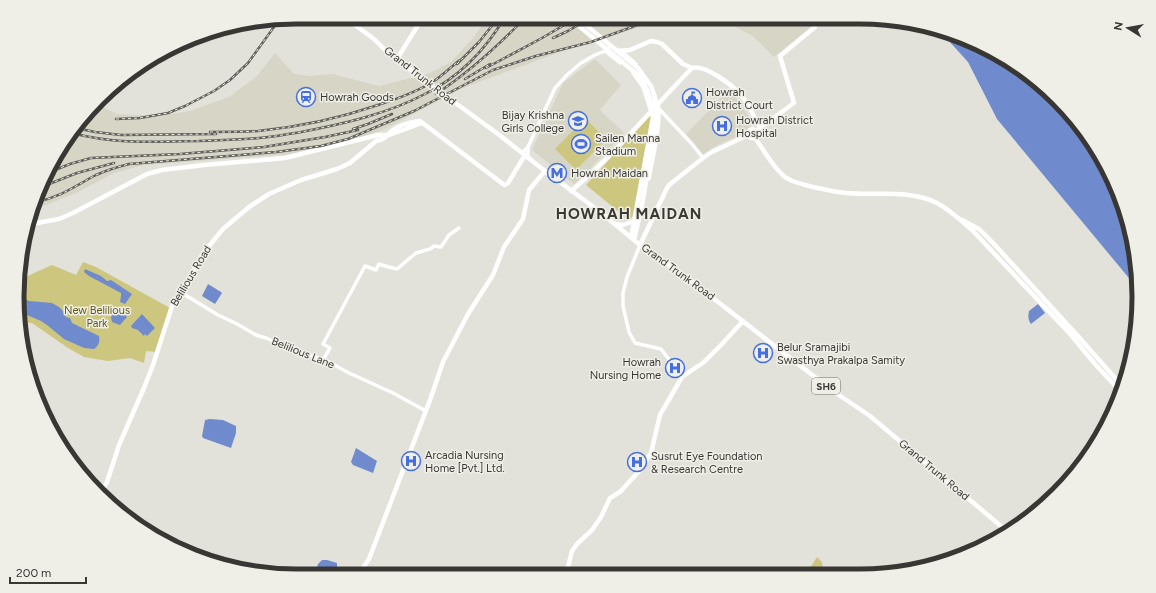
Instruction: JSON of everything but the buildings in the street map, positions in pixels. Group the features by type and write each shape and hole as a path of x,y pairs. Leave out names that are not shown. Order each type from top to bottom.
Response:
{"main road":[{"name":"Grand Trunk Road","path":"354,24 413,72 599,211 632,239 678,271 833,391 870,416 1003,528"},
{"path":"396,59 418,24"},
{"path":"576,24 638,75 644,83 653,106 653,118 644,181 645,191 632,239"},
{"path":"584,24 638,68 651,86 655,97 657,118 634,221 632,239"},
{"path":"640,245 669,185 712,152 748,135 750,130 758,129 791,105 780,56 815,27 815,24"},
{"path":"617,51 630,50 651,41 662,44 683,64 692,68 696,67 703,69 721,78 738,92 744,100 758,129 755,138"},
{"path":"683,64 683,78"},
{"path":"571,191 588,177 692,68"},
{"name":"Belilious Road","path":"104,488 119,446 156,358 172,306 182,293 202,255 223,229 249,207 269,194 300,180 337,170 350,163 376,141 383,139 391,131 411,122 420,121 505,185 508,183 525,155"},
{"path":"34,224 59,219 147,174 162,170 285,158 378,135 388,135"},
{"path":"748,135 751,138 755,138 778,171 793,182 847,193 916,196 936,202 973,231 1071,335 1117,387"},
{"path":"362,569 369,559 426,411 443,362 468,314 493,275 504,247 523,219 529,190 545,171"},
{"path":"959,219 979,229 994,244 1119,382"},
{"path":"615,224 623,225 634,221"},
{"path":"568,569 572,551 592,530 601,517 610,498 620,492 640,470 652,453 660,415 682,377 704,362 743,321"}],"street":[{"path":"525,155 555,88 581,63 613,46 632,60 647,78 654,89 659,103 660,110 657,133 650,174 645,191"},
{"path":"605,51 635,75 643,87 651,112 660,110"},
{"path":"660,110 703,158"},
{"path":"525,155 528,147"},
{"path":"323,360 330,348 323,344 365,266 376,270 380,264 397,269 416,253 430,249 434,246 441,247 459,228"},
{"path":"640,245 627,277 623,293 623,306 629,332 635,342 661,349 671,362 678,368 682,377"},
{"name":"Belilious Lane","path":"182,293 218,315 256,335 323,360 426,411"}],"shaded area":[{"path":"483,24 650,24 568,49 463,88 383,130 340,144 290,154 144,165 114,173 76,193 46,205 39,206 52,176 70,145 102,107 117,114 158,116 190,111 229,97 257,76 275,53 294,74 310,76 332,74 379,86 430,73 451,62 473,38"},
{"path":"729,24 813,24 774,57 753,36"},
{"name":"Bijay Krishna Girls College","path":"595,59 621,85 600,110 624,133 574,184 532,150 563,83"},
{"name":"Howrah District Hospital","path":"730,89 752,121 749,132 717,145 703,154 686,134"}],"green space":[{"path":"651,114 634,215 629,220 586,185"},
{"path":"585,118 606,139 576,170 555,149"},
{"name":"New Belilious Park","path":"83,262 96,267 170,308 157,352 146,351 144,363 130,358 108,361 84,357 68,348 32,323 25,322 24,296 25,277 52,265 76,275"},
{"path":"817,557 821,561 822,569 809,569"}],"water":[{"path":"946,38 980,52 1025,80 1052,104 1076,131 1104,176 1118,209 1127,243 1131,281 997,119 968,62"},
{"path":"85,269 101,276 107,281 111,280 132,294 125,304 120,302 121,293 89,276 84,272"},
{"path":"208,284 222,293 215,304 202,296"},
{"path":"24,299 29,301 52,303 64,312 66,317 70,318 72,323 99,336 98,345 94,349 84,348 64,339 41,321 25,315"},
{"path":"1038,304 1045,313 1031,324 1028,318 1029,311"},
{"path":"122,309 127,317 120,325 112,322 111,317 113,314"},
{"path":"142,314 155,328 147,336 145,334 144,336 131,326"},
{"path":"205,420 223,420 236,426 236,433 231,448 203,438 202,436"},
{"path":"356,448 377,461 373,473 353,465 351,462"},
{"path":"322,560 327,560 337,563 337,567 336,569 316,569 318,564"}],"railway":[{"path":"457,64 479,42 493,24"},
{"path":"78,134 131,142 236,140 264,138 349,122 396,107 437,87 460,71 471,61 501,24"},
{"path":"436,94 483,58 519,24"},
{"path":"486,68 566,24"},
{"path":"553,38 580,24"},
{"path":"41,201 60,194 100,173 129,164 276,152 321,146 348,139 414,111 493,70 536,56 591,42 638,24"},
{"path":"116,119 140,118 168,113 214,91 230,80 248,63 275,25"},
{"path":"210,132 273,129 319,121 364,110 421,89 437,79 460,60"},
{"path":"465,79 490,64"},
{"path":"353,129 392,114"},
{"path":"82,129 121,135 216,134"},
{"path":"55,170 91,158 180,154 264,147 358,130"},
{"path":"48,184 77,173 114,163"}],"place":[{"name":"Howrah Goods","path":"306,97"},
{"name":"Howrah District Court","path":"692,98"},
{"name":"Bijay Krishna Girls College","path":"578,121"},
{"name":"Howrah District Hospital","path":"722,126"},
{"name":"Sailen Manna Stadium","path":"581,144"},
{"name":"Howrah Maidan","path":"557,173"},
{"name":"Belur Sramajibi Swasthya Prakalpa Samity","path":"763,353"},
{"name":"Howrah Nursing Home","path":"675,368"},
{"name":"Arcadia Nursing Home [Pvt.] Ltd.","path":"411,461"},
{"name":"Susrut Eye Foundation & Research Centre","path":"637,462"}],"district":[{"name":"HOWRAH MAIDAN","path":"629,214"}]}
